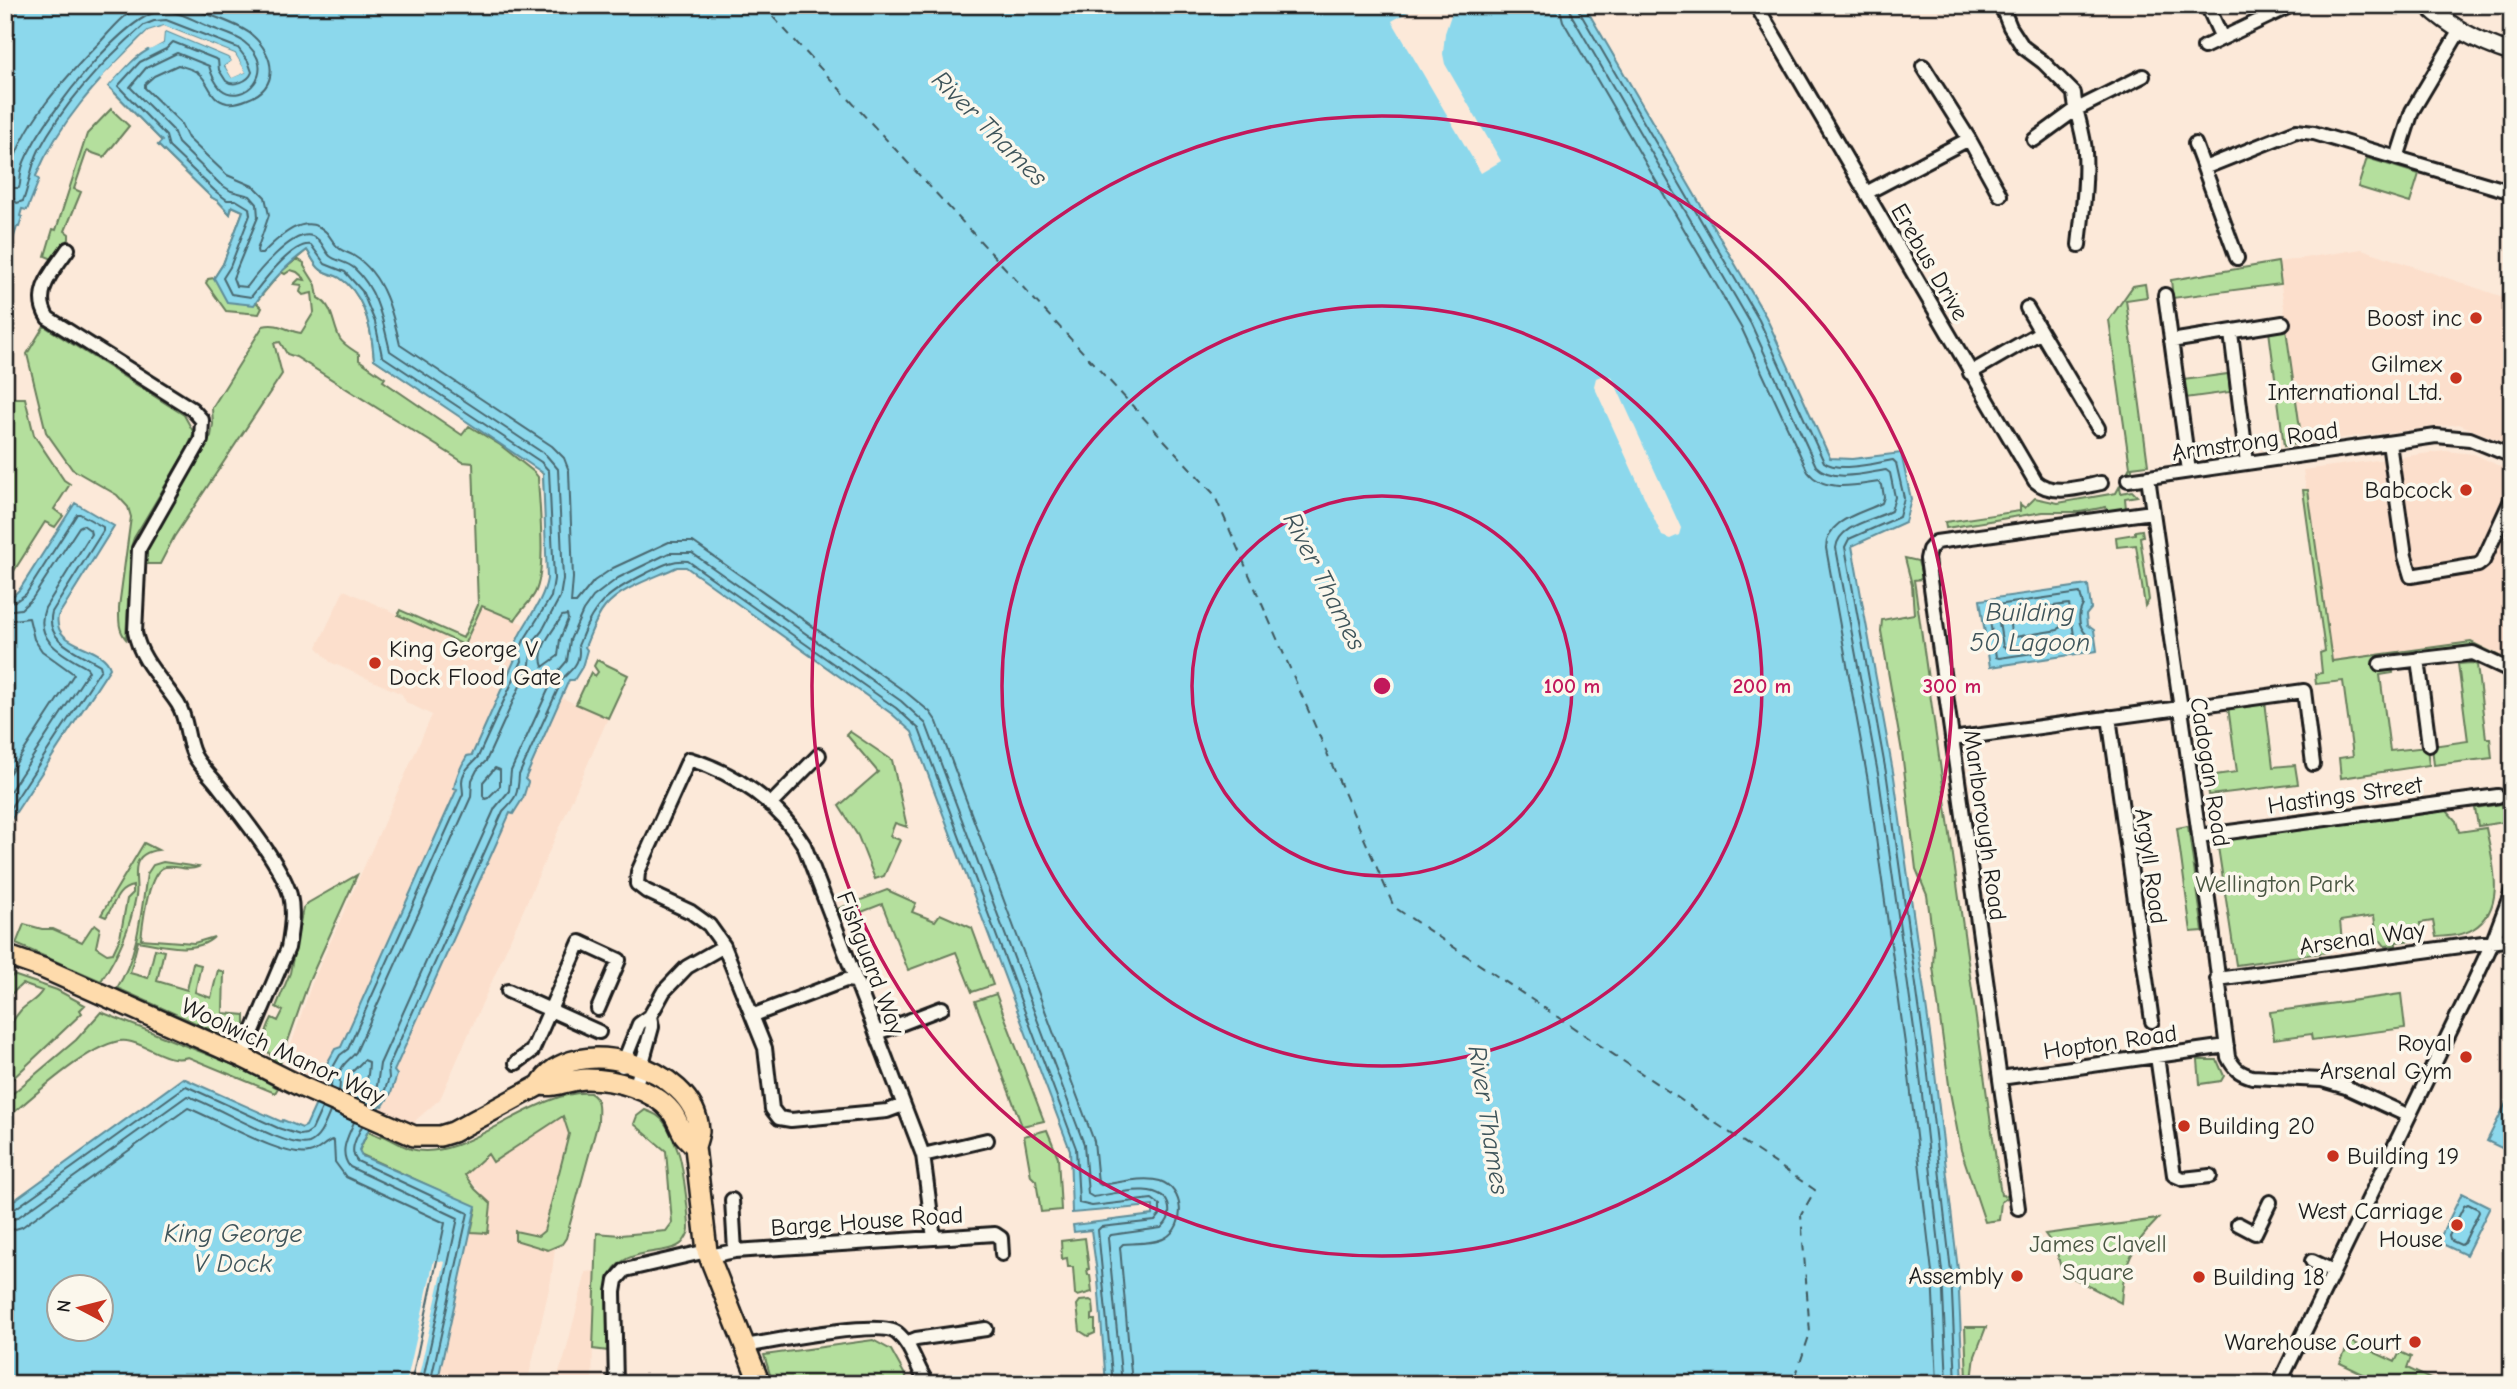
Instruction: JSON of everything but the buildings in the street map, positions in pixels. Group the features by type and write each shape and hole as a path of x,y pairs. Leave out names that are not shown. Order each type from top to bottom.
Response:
{"highway":[{"name":"Woolwich Manor Way","path":"13,957 414,1136 447,1134 540,1085 547,1073 568,1064 601,1059 633,1063"},
{"path":"633,1063 666,1078 685,1098 693,1112 699,1131 695,1147 708,1253 760,1384"},
{"name":"Woolwich Manor Way","path":"540,1085 551,1087 583,1078 626,1085 655,1098 668,1108 677,1119 684,1135 695,1147"}],"street":[{"path":"2001,5 2010,27 2023,47 2043,62 2074,93 2075,110 2083,131 2085,152 2079,246"},
{"path":"2207,5 2222,38"},
{"path":"2204,47 2291,5"},
{"path":"2427,5 2460,30 2512,53"},
{"name":"Erebus Drive","path":"1762,7 1866,193 2031,475 2040,485 2054,490 2101,483"},
{"path":"2397,158 2412,111 2460,30"},
{"path":"1923,66 2000,195"},
{"path":"2034,140 2075,110 2143,76"},
{"path":"2204,168 2296,131 2314,133 2512,192"},
{"path":"1866,193 1969,139"},
{"path":"2195,144 2237,258"},
{"path":"68,248 41,292 41,305 48,318 192,409 202,420 201,440 139,549 135,632 136,640 148,663 185,718 194,756 271,857 290,897 291,932 288,948 242,1057"},
{"path":"2165,295 2189,471"},
{"path":"2027,308 2098,428"},
{"path":"2171,341 2283,323"},
{"path":"1970,373 2041,332"},
{"path":"2231,332 2247,463"},
{"name":"Armstrong Road","path":"2128,480 2436,436 2470,439 2512,456"},
{"path":"2389,443 2405,556 2411,576 2478,565 2483,561 2512,498"},
{"name":"Cadogan Road","path":"2148,477 2228,1057 2237,1071 2252,1077 2322,1080 2346,1087 2409,1116"},
{"name":"Marlborough Road","path":"2018,1208 1927,559 1931,545 1936,542 2152,512"},
{"path":"2380,664 2473,653 2512,671"},
{"path":"2418,659 2429,745"},
{"path":"1952,738 2304,691 2314,764"},
{"name":"Argyll Road","path":"2109,717 2152,1021"},
{"path":"770,805 819,755"},
{"name":"Fishguard Way","path":"903,1105 887,1111 791,1120 779,1118 772,1109 765,1048 754,1015 724,946 709,925 691,912 636,885 638,872 686,756 735,779 770,805 792,826 804,845 923,1155 934,1238"},
{"name":"Hastings Street","path":"2199,836 2498,796"},
{"path":"2278,1384 2493,941 2512,891"},
{"name":"Arsenal Way","path":"2217,979 2512,939"},
{"path":"516,1063 532,1051 580,942 619,960 598,1009"},
{"path":"626,1085 633,1063 639,1024 650,1016 664,991 687,967 724,946"},
{"path":"754,1015 846,980 855,981"},
{"path":"508,991 599,1032"},
{"path":"877,1034 942,1008"},
{"path":"626,1085 633,1063 652,1027 650,1016"},
{"name":"Hopton Road","path":"2000,1078 2227,1046"},
{"path":"2157,1056 2174,1175 2183,1179 2210,1176"},
{"path":"923,1155 987,1140"},
{"path":"732,1200 735,1251"},
{"path":"2238,1224 2255,1233 2270,1202"},
{"name":"Barge House Road","path":"616,1384 614,1292 619,1274 625,1270 708,1253 995,1234 1001,1238 1015,1238"},
{"path":"1001,1238 1002,1254"},
{"path":"2312,1261 2333,1271"},
{"path":"745,1346 878,1327 892,1329 906,1343 928,1384"},
{"path":"906,1343 916,1339 986,1329"}],"shaded area":[{"path":"2362,249 2512,300 2512,446 2459,424 2302,443 2278,262"},
{"path":"2445,451 2474,454 2512,472 2512,662 2471,642 2331,661 2303,470"},
{"path":"344,590 464,644 482,606 526,625 514,645 512,655 516,657 472,755 469,755 457,774 454,787 457,789 341,1048 335,1049 325,1067 325,1084 290,1068 288,1054 312,983 432,715 406,702 402,694 330,662 317,647"},
{"path":"562,698 608,718 440,1099 416,1120 414,1125 378,1108 391,1093 397,1075 394,1072 510,813 513,813 523,798 528,782 525,780"},
{"path":"563,1115 569,1134 544,1231 538,1236 515,1231 548,1250 555,1248 551,1280 527,1384 437,1384 471,1232 488,1232 480,1191 465,1175 489,1154 493,1162"},
{"path":"595,1271 592,1384 554,1384 564,1359 586,1272"}],"green space":[{"path":"108,86 547,291 545,508 543,474 538,468 374,359 366,315 349,285 320,269 307,250 283,270 297,259 304,263 316,285 318,298 330,311 340,339 359,354 359,360 385,378 383,381 462,435 469,426 500,445 538,477 541,520 539,582 533,597 515,620 482,606 464,645 398,615 400,610 463,638 478,605 473,463 463,462 296,357 287,354 280,342 274,343 282,374 174,537 160,564 145,564 151,541 211,436 212,408 263,326 278,326 301,333 314,312 312,293 303,295 300,292 302,285 294,284 299,279 305,280 304,278 291,270 285,274 281,272 256,302 262,308 259,314 226,311 206,283 208,279 214,278 223,264 243,211 232,206 230,214 211,197 158,145 162,141"},
{"path":"111,109 129,126 104,157 87,151 74,189 81,192 65,231 69,234 69,239 55,260 45,256 87,134"},
{"path":"2367,158 2419,174 2410,203 2358,187"},
{"path":"2278,262 2281,284 2173,298 2171,280"},
{"path":"2145,284 2147,297 2126,300 2148,465 2132,467 2132,473 2128,473 2120,487 2121,493 2132,491 2137,496 2125,498 2126,509 2107,512 2106,507 2080,512 2043,512 1946,528 1945,522 2020,511 2020,504 2025,508 2035,498 2058,503 2116,493 2130,467 2109,320 2133,286"},
{"path":"44,326 184,415 194,433 131,547 126,639 120,628 119,607 131,517 128,507 117,495 72,469 46,432 27,354"},
{"path":"2286,329 2302,443 2284,446 2269,331"},
{"path":"2228,374 2230,392 2186,398 2183,380"},
{"path":"5,394 13,398 25,398 34,435 64,480 70,484 54,509 63,516 55,527 45,522 5,585"},
{"path":"2303,490 2308,490 2332,661 2471,642 2512,662 2512,665 2472,647 2392,666 2393,673 2380,675 2390,751 2427,747 2429,765 2341,778 2339,758 2353,756 2343,681 2316,684 2315,674 2322,673 2320,653 2325,651"},
{"path":"2142,530 2143,536 2140,537 2149,600 2145,606 2136,545 2117,547 2116,537"},
{"path":"1905,558 1918,561 1923,579 1914,580 2001,1195 2010,1196 2001,1202 1999,1220 1985,1222 1961,1150 1950,1092 1933,967 1934,946 1927,895 1916,869 1902,752 1881,631 1882,620 1914,614 1912,585"},
{"path":"597,660 628,675 608,718 576,704 591,672 595,676 598,672 594,666"},
{"path":"2458,664 2477,665 2486,738 2490,738 2492,758 2434,765 2432,746 2468,741"},
{"path":"2265,701 2273,767 2295,765 2298,784 2209,795 2207,776 2237,772 2228,707"},
{"path":"849,731 892,760 907,827 895,823 890,836 900,840 884,876 875,879 858,836 839,806 878,772 846,734"},
{"path":"2502,804 2505,822 2478,826 2475,808"},
{"name":"Wellington Park","path":"2447,811 2456,821 2459,832 2486,828 2495,883 2491,909 2484,920 2473,929 2460,934 2436,937 2433,921 2420,923 2422,939 2396,942 2396,945 2385,946 2381,941 2339,947 2338,943 2328,944 2328,952 2236,965 2218,847 2227,839","holes":["2374,916 2377,937 2342,942 2340,921"]},
{"path":"2188,826 2203,931 2191,932 2177,828"},
{"path":"144,843 158,850 145,854 137,864 131,919 118,951 101,981 16,944 24,924 53,929 82,942 96,925 100,928 96,947 107,954 113,953 120,938 127,899 133,893 133,886 119,894 106,917 101,915"},
{"path":"163,862 198,867 165,867 159,871 147,898 141,939 194,943 214,937 206,943 188,947 138,941 130,973 148,978 155,949 164,951 157,981 187,990 193,963 201,965 195,992 211,998 218,970 224,972 223,1013 245,1015 245,1025 232,1033 216,1032 117,988 134,948 147,874 153,865"},
{"path":"357,875 309,981 280,1064 267,1049 265,1037 272,1018 278,1021 283,1011 276,1007 290,973 303,908"},
{"path":"887,890 916,903 912,912 935,921 940,914 972,928 993,985 972,992 956,952 908,970 882,904 841,920 837,909"},
{"path":"13,975 57,990 85,1005 80,1010 82,1013 5,1086 5,1046 10,1028 21,1010 42,991 22,984 5,1000 5,986"},
{"path":"996,994 1044,1121 1022,1126 975,1001"},
{"path":"2401,994 2405,1028 2312,1040 2311,1034 2274,1039 2270,1012"},
{"path":"101,1012 239,1067 278,1088 275,1093 188,1057 172,1058 135,1043 114,1042 99,1048 64,1071 5,1120 5,1100 76,1040"},
{"path":"2198,1060 2217,1060 2224,1076 2221,1081 2200,1084"},
{"path":"590,1093 597,1102 598,1122 566,1238 562,1244 548,1250 515,1240 515,1231 538,1236 544,1231 569,1134 563,1116 493,1162 488,1154 465,1175 491,1204 488,1233 471,1232 476,1209 471,1205 360,1154 359,1151 368,1131 411,1149 432,1151 454,1146 546,1102 569,1095"},
{"path":"645,1110 657,1115 664,1122 679,1154 689,1231 683,1242 675,1247 632,1257 622,1261 614,1269 609,1280 609,1351 593,1349 597,1233 620,1235 666,1231 672,1223 666,1151 634,1124 637,1116"},
{"path":"1047,1130 1058,1157 1061,1210 1041,1212 1024,1136"},
{"name":"James Clavell Square","path":"2158,1219 2130,1257 2121,1303 2062,1272 2056,1249 2045,1234"},
{"path":"1085,1238 1092,1292 1078,1296 1075,1294 1073,1267 1068,1267 1067,1258 1062,1259 1061,1241"},
{"path":"1080,1301 1093,1302 1092,1320 1095,1320 1095,1333 1088,1336 1080,1331 1077,1305"},
{"path":"1965,1327 1986,1327 1975,1356 1972,1380 1967,1380"},
{"path":"873,1340 891,1350 910,1384 773,1384 764,1355"},
{"path":"2350,1341 2395,1362 2400,1352 2411,1357 2407,1368 2441,1384 2384,1384 2340,1363"}],"water":[{"path":"5,5 1584,5 1766,317 1830,458 1852,459 1901,453 1911,499 1905,522 1852,546 1894,777 1932,1048 1958,1270 1963,1384 1106,1384 1098,1280 1091,1230 1074,1232 1073,1225 1153,1215 1153,1206 1072,1213 1070,1150 912,732 892,714 686,567 677,567 620,594 598,616 585,647 587,650 582,667 574,680 569,680 525,779 528,782 523,798 513,814 510,813 394,1071 397,1075 391,1093 383,1106 380,1105 359,1150 362,1156 476,1206 437,1384 5,1384 5,1207 183,1078 282,1122 283,1120 302,1128 306,1126 326,1082 323,1080 325,1067 335,1049 341,1047 457,789 454,788 459,771 467,756 472,755 516,657 512,655 519,635 540,599 547,579 543,473 374,359 366,315 349,285 320,269 307,250 278,275 254,305 227,302 214,278 223,264 243,211 232,206 230,214 211,197 158,145 162,141 108,86 140,55 163,43 166,31 228,57 232,61 225,66 232,77 245,72 235,54 164,26 148,31 94,87 45,156 36,176 39,180 27,210 22,209 19,227 5,265 5,212 9,204 5,203"},
{"path":"75,503 114,526 58,616 58,626 70,640 106,660 110,668 5,829 5,595 14,595 20,589"},
{"name":"Building 50 Lagoon","path":"2088,585 2091,609 2086,615 2087,625 2094,630 2097,651 1990,667 1980,600"},
{"path":"2512,1091 2512,1153 2487,1141"},
{"path":"2462,1193 2490,1207 2466,1255 2438,1242"}],"pier":[{"path":"1420,5 1458,5 1451,15 1445,33 1443,54 1445,64 1501,161 1481,173 1392,21"},
{"path":"164,26 235,54 246,72 232,78 225,66 232,61 228,57 166,31 163,43 150,50 147,48 108,86 105,84 133,54 146,45 151,46 160,41 161,30 150,34 103,82 100,79 148,31"},
{"path":"1604,375 1612,377 1681,528 1679,535 1670,539 1662,536 1594,386 1596,378"},
{"path":"434,1260 445,1262 417,1384 406,1384"}],"ferry route":[{"path":"762,5 1214,494 1394,907 1815,1190 1801,1215 1810,1333 1793,1384"}],"place":[{"name":"Boost inc","path":"2476,318"},
{"name":"Gilmex International Ltd.","path":"2456,378"},
{"name":"Babcock","path":"2466,490"},
{"name":"King George V Dock Flood Gate","path":"375,663"},
{"name":"Royal Arsenal Gym","path":"2466,1057"},
{"name":"Building 20","path":"2184,1126"},
{"name":"Building 19","path":"2333,1156"},
{"name":"West Carriage House","path":"2457,1225"},
{"name":"Assembly","path":"2017,1276"},
{"name":"Building 18","path":"2199,1277"},
{"name":"Warehouse Court","path":"2415,1342"}],"water label":[{"name":"River Thames","path":"990,128"},
{"name":"River Thames","path":"1325,581"},
{"name":"River Thames","path":"1489,1120"},
{"name":"King George V Dock","path":"233,1248"}]}
